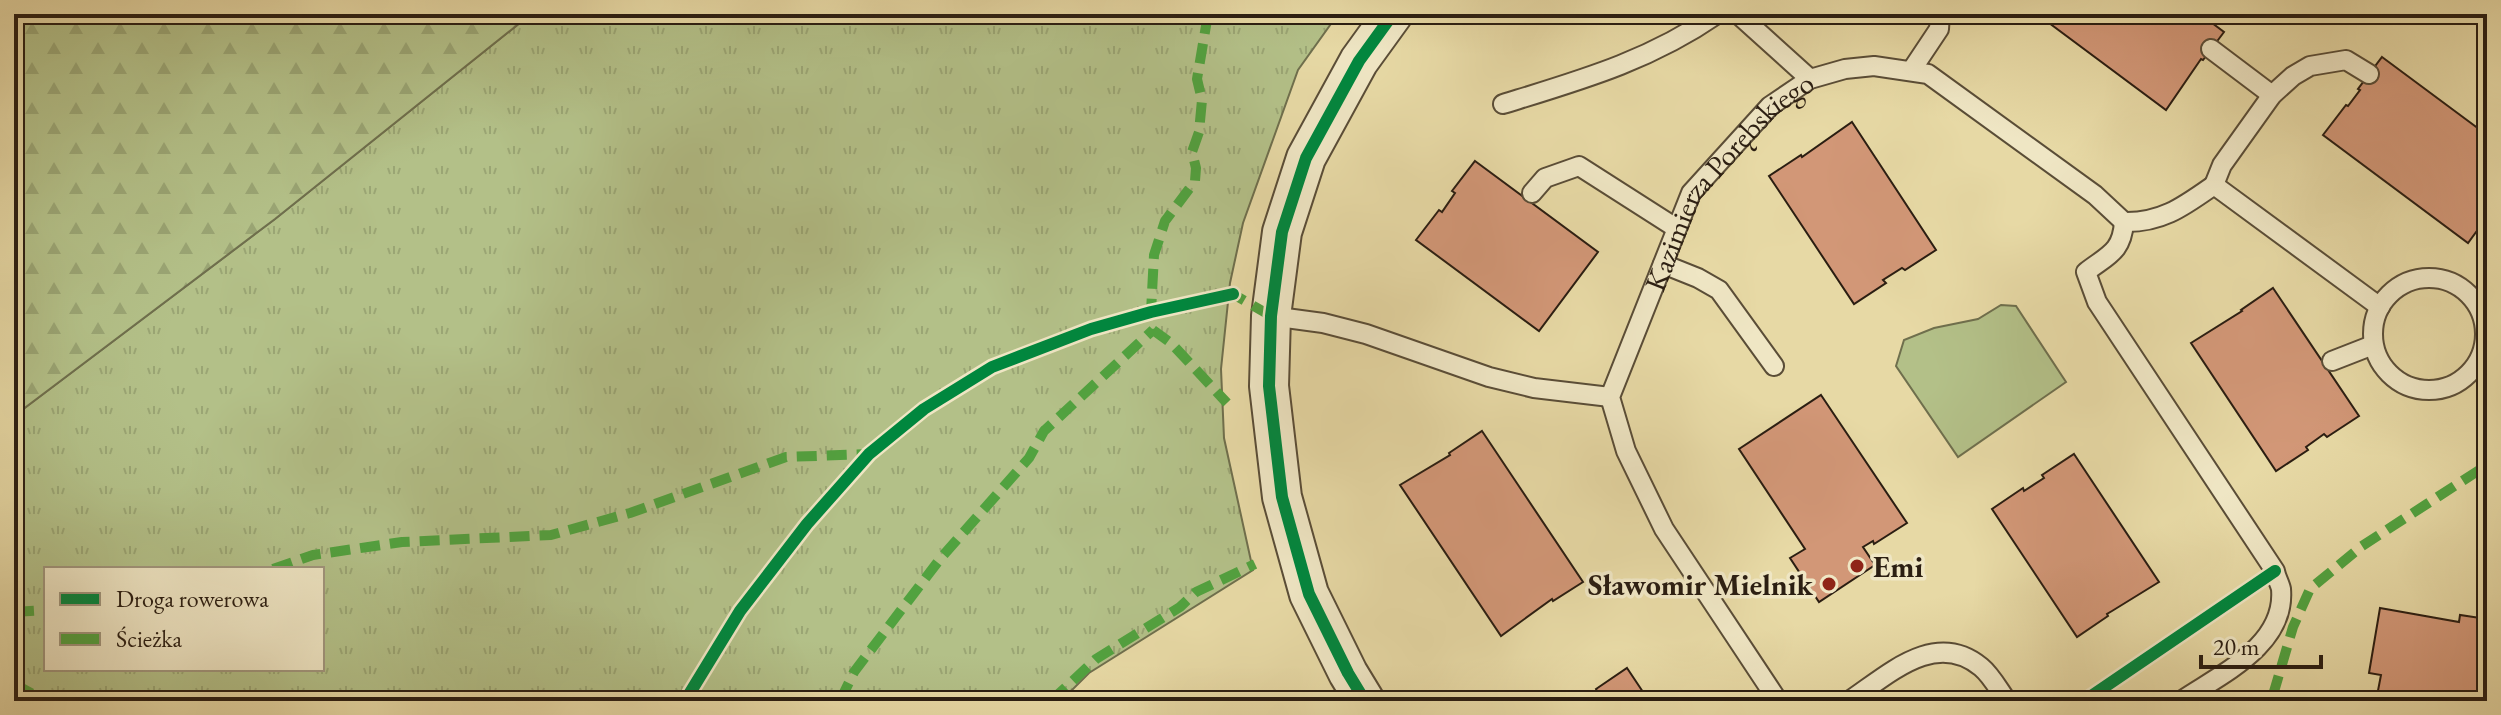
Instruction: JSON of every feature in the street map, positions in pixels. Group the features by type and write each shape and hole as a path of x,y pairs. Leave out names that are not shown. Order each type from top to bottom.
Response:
{"street":[{"path":"1365,701 1309,594 1282,497 1269,386 1271,316 1282,232 1306,158 1359,61 1393,14"}],"lane":[{"path":"1503,104 1616,68 1684,37 1717,14"},
{"path":"1738,14 1810,79"},
{"path":"1911,71 1939,29 1940,14"},
{"path":"2211,49 2272,95"},
{"path":"2181,701 2248,656 2263,642 2274,626 2281,589 2275,571 2097,302 2086,272 2116,249 2123,239 2124,222 2161,218 2214,185 2222,165 2272,95 2293,76 2310,66 2346,60 2369,74"},
{"name":"Kazimierza Porębskiego","path":"1610,397 1691,193 1770,106 1810,79 1845,69 1874,66 1928,74 2095,195 2124,222"},
{"path":"1532,193 1545,178 1579,166 1676,228"},
{"path":"2214,185 2380,307"},
{"path":"1663,264 1719,290 1774,366"},
{"path":"2435,278 2462,288 2476,302 2485,325 2485,345 2479,360 2467,376 2454,385 2435,391 2404,385 2388,373 2373,345 2373,326 2380,307 2397,288 2415,280 2435,278"},
{"path":"1271,316 1323,323 1366,334 1489,377 1534,388 1610,397 1626,451 1664,529 1778,701"},
{"path":"2332,361 2373,345"},
{"path":"1849,701 1920,654 1957,652 1982,668 2007,701"}],"green space":[{"path":"14,14 531,14 275,219 14,416"},
{"path":"531,14 1338,14 1298,70 1243,223 1230,283 1221,369 1224,438 1253,570 1089,673 1061,701 14,701 14,416 275,219"},
{"path":"2001,305 2016,306 2066,382 1958,457 1896,366 1904,340 1934,328 1978,319"}],"building":[{"path":"2037,14 2200,14 2224,32 2166,110"},
{"path":"2382,57 2487,135 2487,217 2468,243 2323,135 2348,106"},
{"path":"1852,122 1936,250 1883,280 1886,283 1854,304 1769,176"},
{"path":"1475,161 1598,252 1539,331 1416,240 1439,210 1442,212 1455,193 1452,191"},
{"path":"2273,288 2359,416 2327,437 2324,434 2306,447 2308,450 2276,471 2191,343"},
{"path":"1821,395 1907,523 1874,544 1873,541 1863,547 1875,565 1819,602 1790,558 1805,549 1739,449"},
{"path":"1482,431 1583,582 1552,599 1501,636 1400,485 1450,455"},
{"path":"2074,454 2159,582 2077,637 1992,509 2044,478 2042,475"},
{"path":"2380,608 2459,622 2460,615 2487,619 2487,701 2376,701 2381,675 2369,673"},
{"path":"1627,668 1649,701 1585,701 1598,693 1596,689"}],"marked path":[{"path":"1208,14 1197,79 1202,100 1199,132 1192,152 1195,181 1165,221 1154,255 1151,312 1153,330 1171,343 1227,403"},
{"path":"1226,295 1233,294 1271,316"},
{"path":"840,701 854,672 940,559 1029,458 1044,431 1153,330"},
{"path":"279,567 313,555 402,542 551,535 630,513 786,457 869,454"},
{"path":"2273,695 2293,627 2310,589 2362,546 2487,465"},
{"path":"1051,701 1096,659 1180,607 1196,592 1255,564"},
{"path":"14,612 44,610"},
{"path":"14,684 46,701"}],"cycle path":[{"path":"1365,701 1309,594 1282,497 1269,386 1271,316 1282,232 1306,158 1359,61 1393,14"},
{"path":"685,701 740,611 807,524 869,454 924,409 992,367 1091,329 1233,294"},
{"path":"2084,701 2275,571"}],"place":[{"name":"Emi","path":"1857,566"},
{"name":"Sławomir Mielnik","path":"1829,584"}]}
